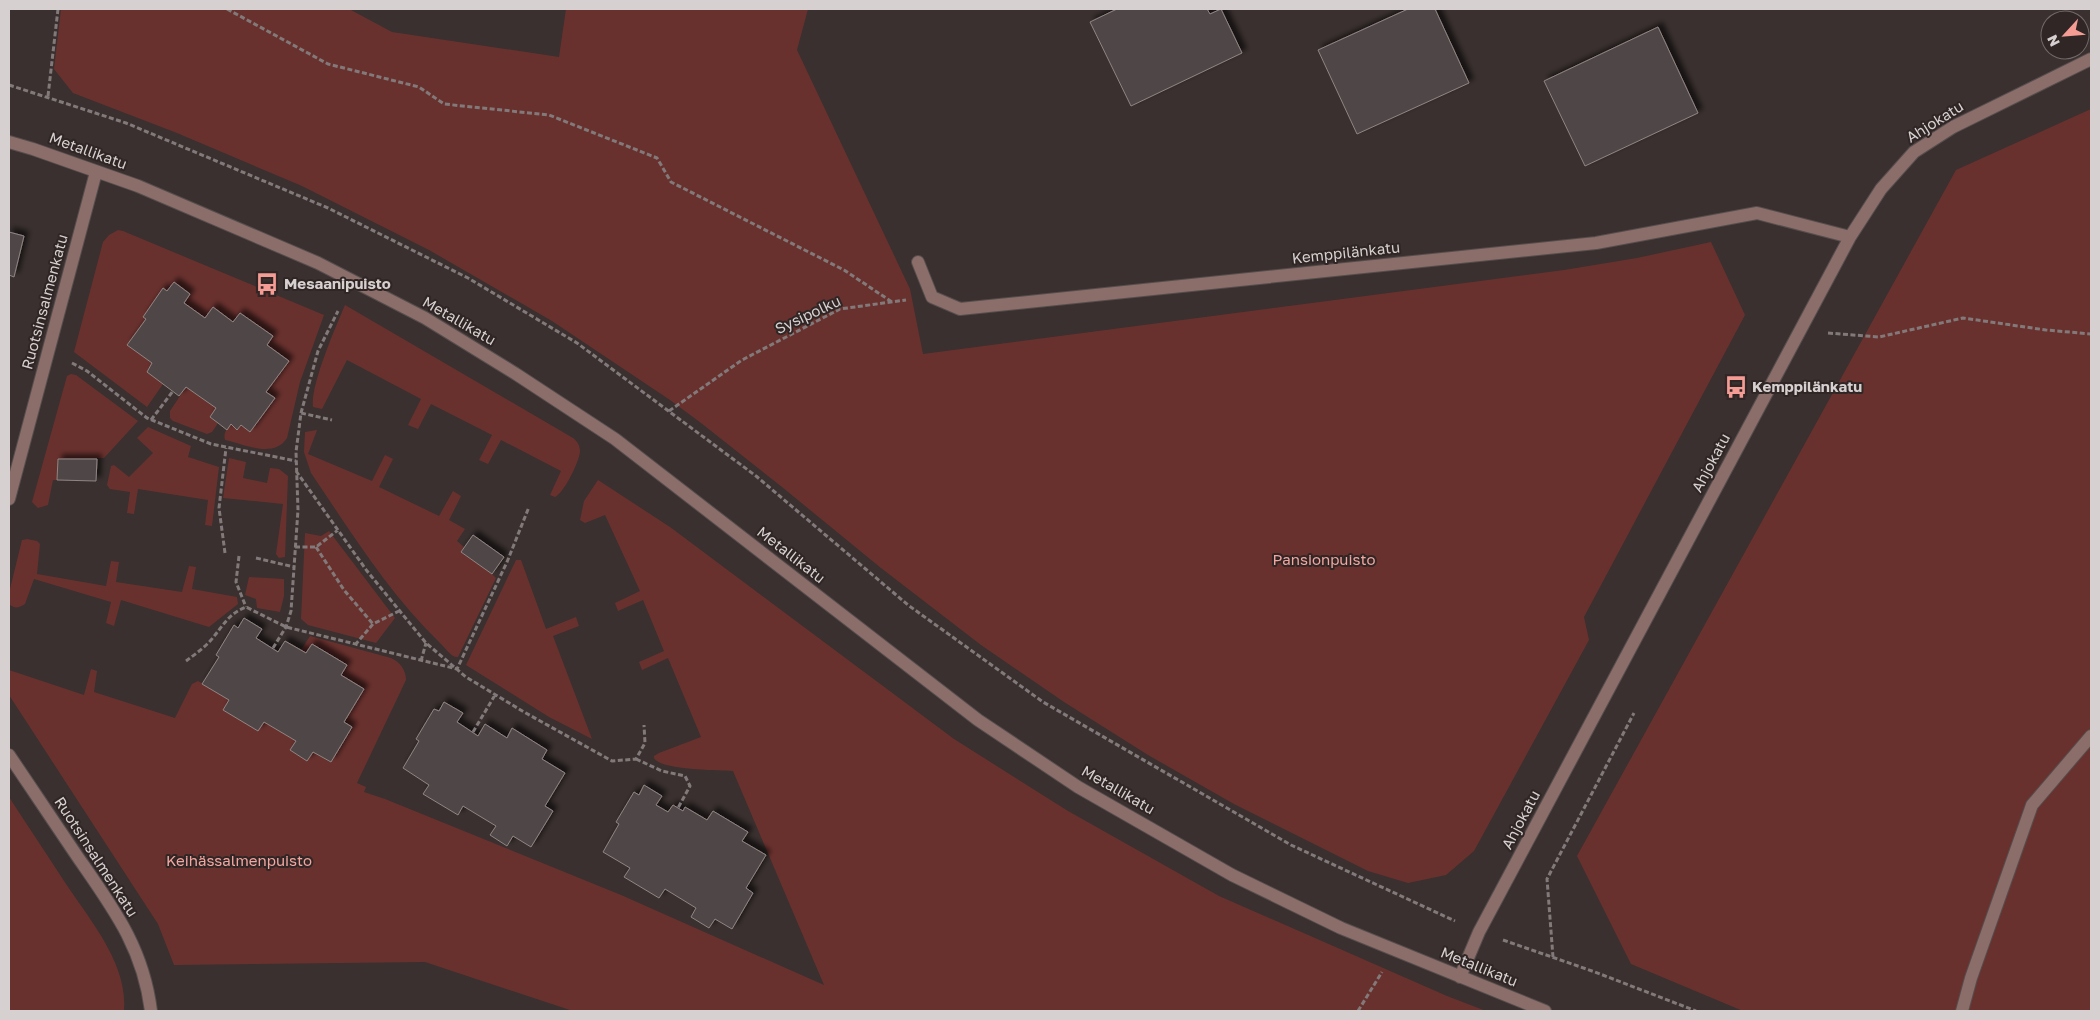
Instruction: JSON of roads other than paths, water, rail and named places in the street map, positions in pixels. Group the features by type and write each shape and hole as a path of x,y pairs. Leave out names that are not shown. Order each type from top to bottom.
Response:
{"street":[{"name":"Ahjokatu","path":"1460,977 1479,932 1850,237 1881,189 1914,152 1953,127 2091,58"},
{"name":"Metallikatu","path":"9,142 138,186 318,263 425,318 516,374 615,439 978,720 1078,787 1232,875 1341,928 1545,1011"},
{"name":"Ruotsinsalmenkatu","path":"9,499 96,172"},
{"name":"Kemppilänkatu","path":"918,262 932,297 960,309 1596,243 1757,213 1850,237"},
{"path":"1962,1011 1971,978 2032,805 2091,736"},
{"name":"Ruotsinsalmenkatu","path":"9,755 118,916 137,955 145,977 151,1011"}],"place":[{"name":"Mesaanipuisto","path":"267,284"},
{"name":"Kemppilänkatu","path":"1736,387"}],"park label":[{"name":"Pansionpuisto","path":"1324,560"},
{"name":"Keihässalmenpuisto","path":"239,861"}]}
